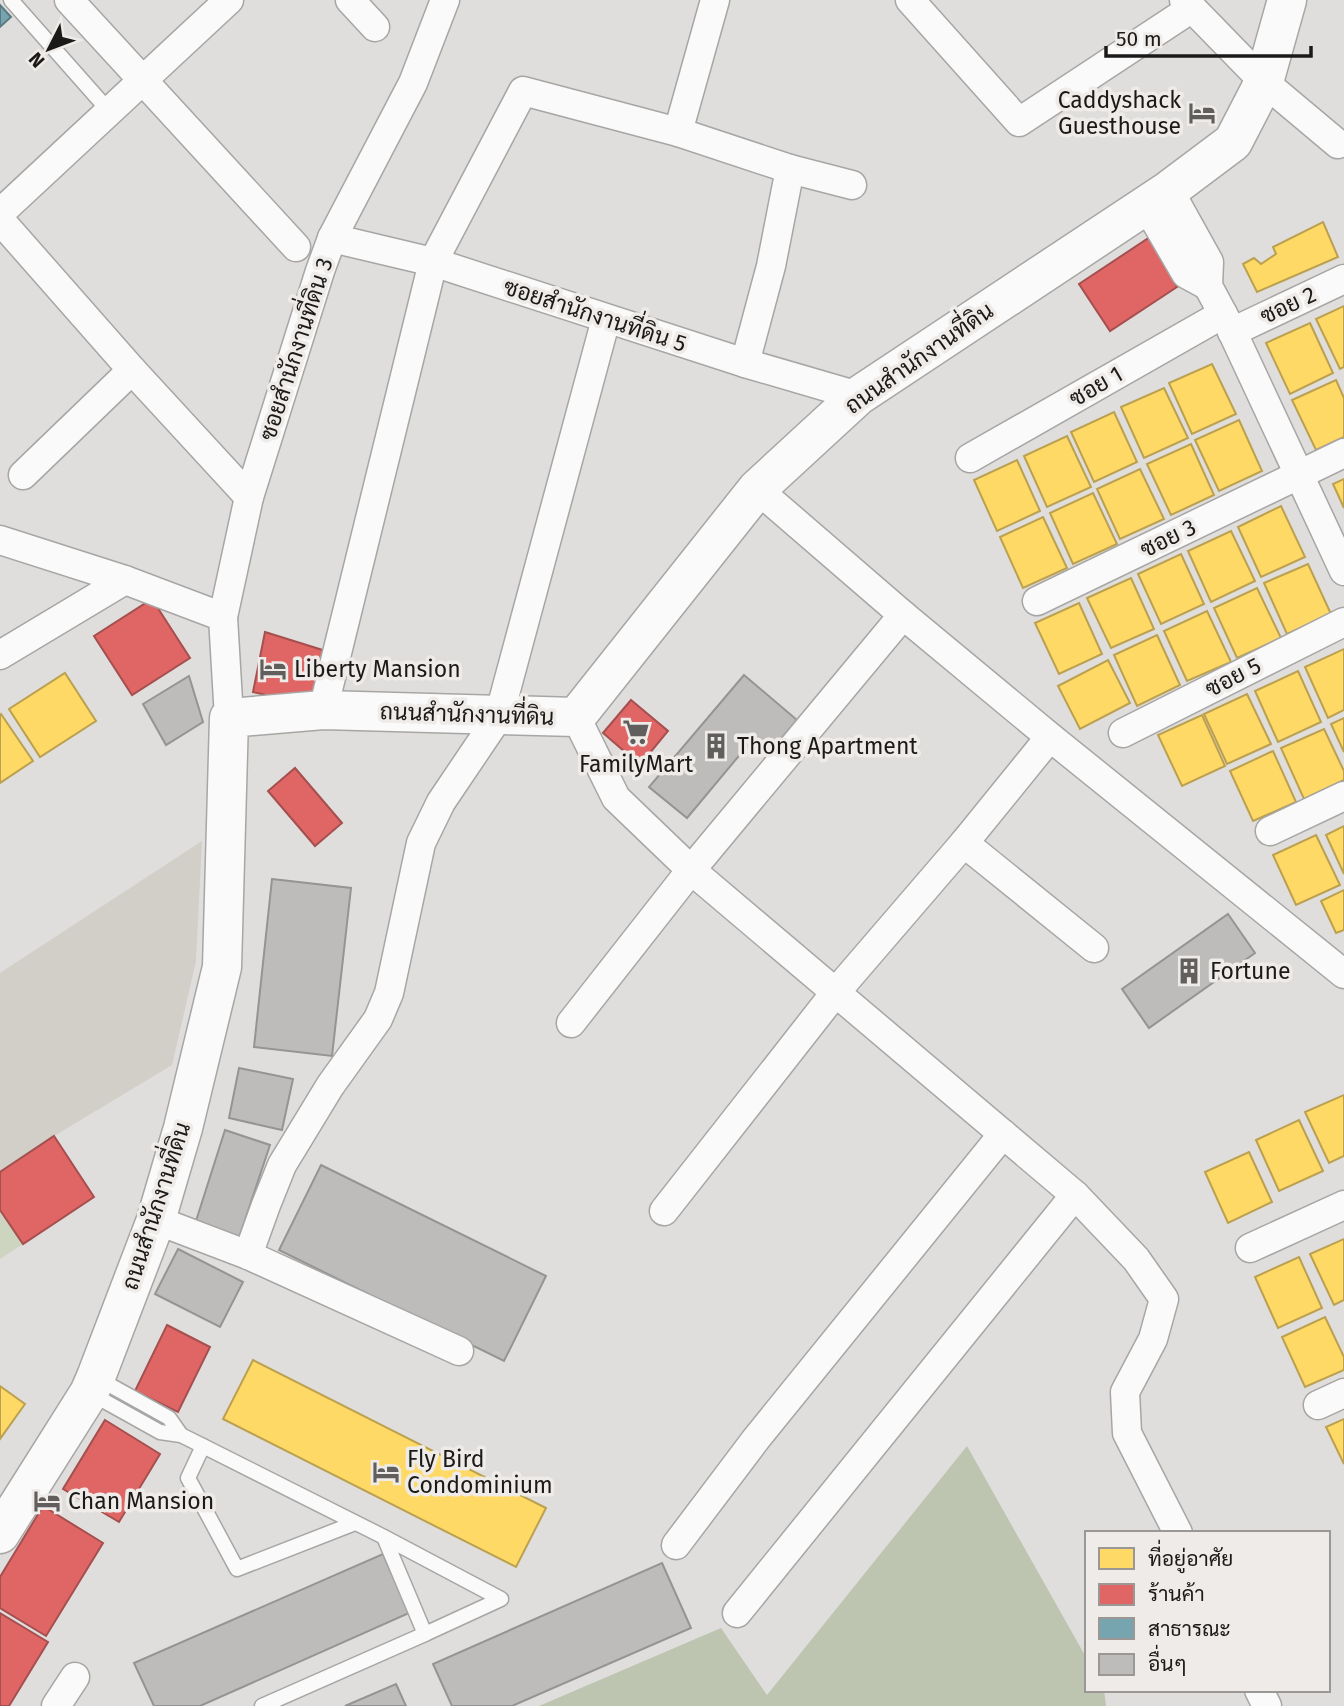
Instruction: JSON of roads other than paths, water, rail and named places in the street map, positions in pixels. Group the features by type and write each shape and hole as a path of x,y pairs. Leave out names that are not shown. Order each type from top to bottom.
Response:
{"street":[{"path":"69,0 296,247"},
{"path":"0,213 229,0"},
{"path":"350,0 375,27"},
{"name":"ซอยสำนักงานที่ดิน 3","path":"229,718 223,617 249,497 332,238 413,83 445,0"},
{"path":"678,132 715,0"},
{"path":"910,0 1019,122 1188,4 1264,82 1338,144"},
{"name":"ถนนสำนักงานที่ดิน","path":"1,1532 92,1385 156,1220 183,1128 222,967 229,718 323,710 576,717 757,489 858,396 1157,198 1233,142 1264,82 1287,0"},
{"path":"323,710 433,262 523,90 678,132 790,169 852,185"},
{"path":"745,363 771,266 790,169"},
{"path":"1157,198 1186,274 1208,286 1344,571"},
{"path":"0,220 132,370 249,497"},
{"name":"ซอยสำนักงานที่ดิน 5","path":"332,238 433,262 745,363 858,396"},
{"name":"ซอย 2","path":"1227,323 1344,279"},
{"path":"248,1255 282,1165 330,1086 377,1019 389,993 421,843 430,822 499,716 606,319"},
{"name":"ซอย 1","path":"970,458 1227,323"},
{"path":"23,475 132,370"},
{"name":"ซอย 3","path":"1037,601 1344,453"},
{"path":"757,489 1050,737 1344,974"},
{"path":"0,540 125,580 223,617"},
{"path":"0,655 125,580"},
{"path":"571,1023 691,870 903,615"},
{"name":"ซอย 5","path":"1123,733 1344,622"},
{"path":"576,717 616,798 691,870 1075,1195 1136,1259 1164,1299 1153,1339 1125,1392 1127,1433 1177,1531"},
{"path":"664,1211 835,993 964,843 1050,737"},
{"path":"1270,831 1344,796"},
{"path":"964,843 1094,948"},
{"path":"676,1545 756,1439 1003,1134"},
{"path":"737,1613 1075,1195"},
{"path":"1250,1248 1344,1205"},
{"path":"156,1220 248,1255 459,1351"},
{"path":"1318,1405 1344,1393"},
{"path":"56,1706 75,1677"}],"lane":[{"path":"11,0 109,111"},
{"path":"92,1385 160,1432 181,1435 355,1522 500,1599 262,1706"},
{"path":"203,1446 188,1478 237,1569 355,1522"},
{"path":"384,1537 425,1634"}],"place":[{"name":"Caddyshack Guesthouse","path":"1202,113"},
{"name":"Liberty Mansion","path":"273,669"},
{"name":"FamilyMart","path":"636,732"},
{"name":"Thong Apartment","path":"716,746"},
{"name":"Fortune","path":"1189,971"},
{"name":"Fly Bird Condominium","path":"386,1472"},
{"name":"Chan Mansion","path":"47,1501"}]}
